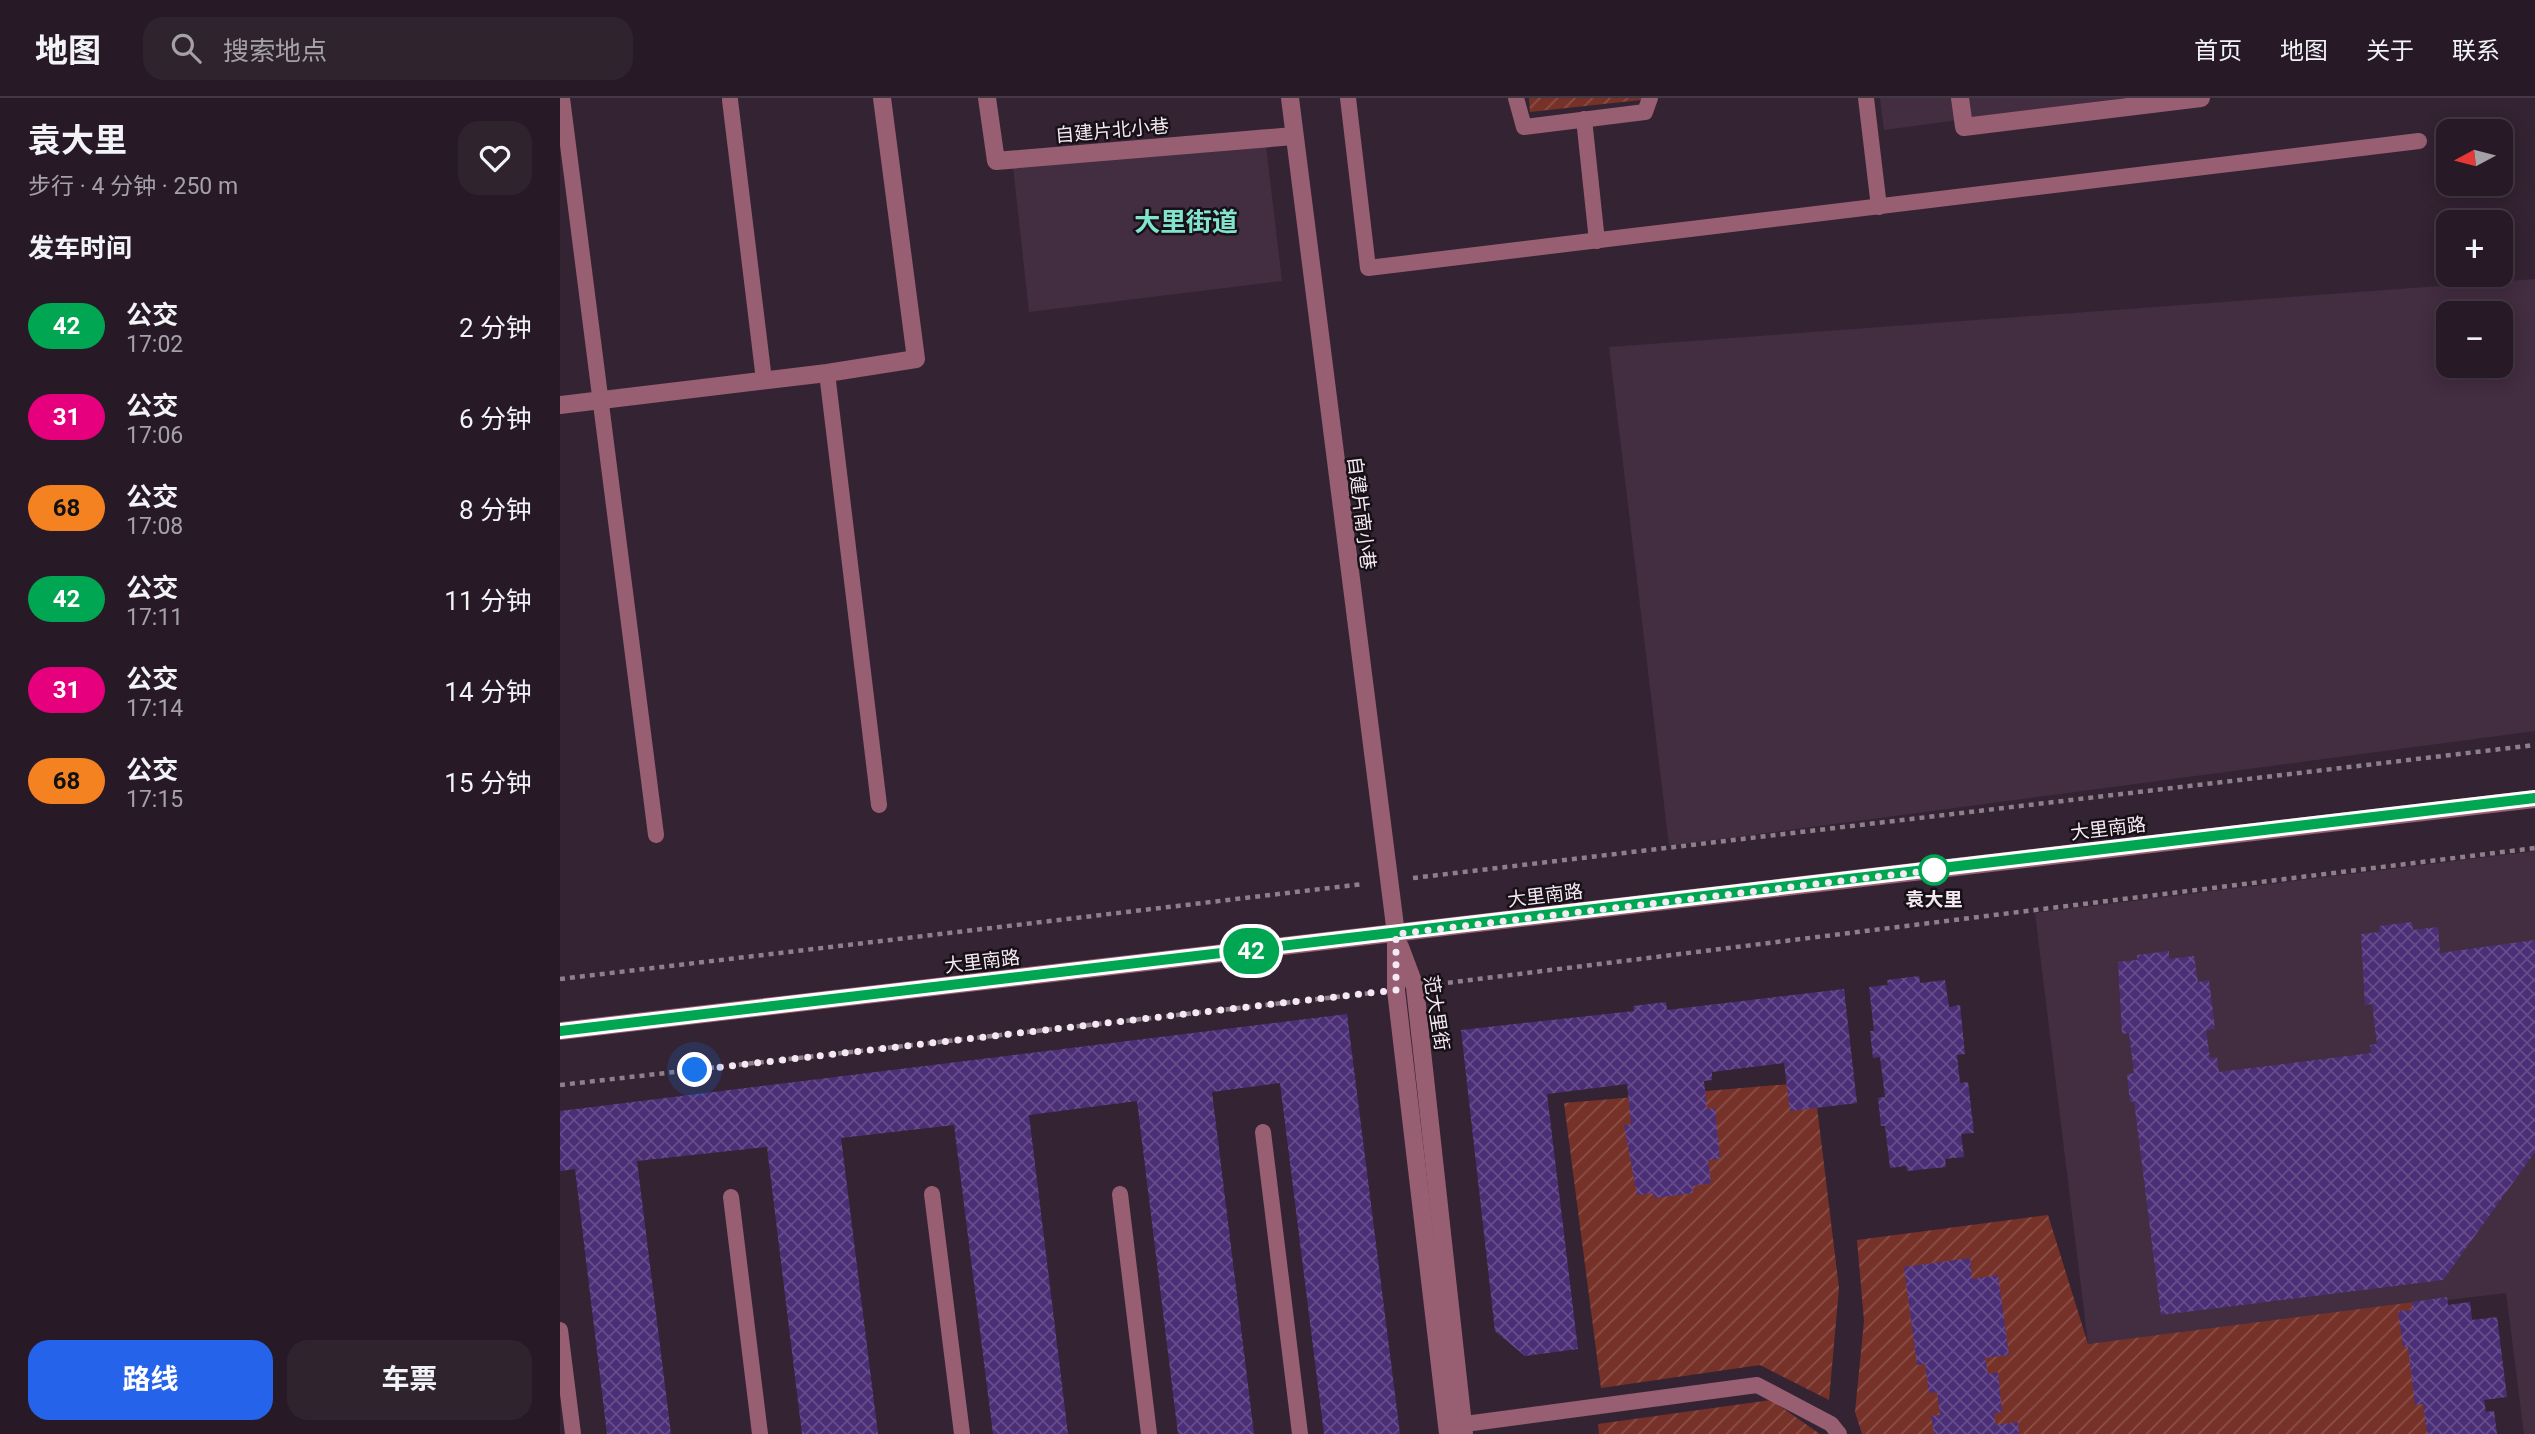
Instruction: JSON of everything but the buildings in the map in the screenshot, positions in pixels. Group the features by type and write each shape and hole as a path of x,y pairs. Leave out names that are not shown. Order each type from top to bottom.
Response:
{"street":[{"path":"560,405 827,373 916,359 882,98"},
{"name":"自建片北小巷","path":"987,98 996,161 1294,136"},
{"name":"自建片南小巷","path":"1290,98 1387,881 1396,934"},
{"path":"1960,98 1964,127 2201,98"},
{"name":"大里南路","path":"560,1031 2535,799"},
{"name":"范大里街","path":"1396,934 1415,987 1456,1430"},
{"name":"范大里街","path":"1396,934 1396,990 1456,1430"}],"lane":[{"path":"562,98 656,835"},
{"path":"1348,98 1368,268 2419,141"},
{"path":"1516,98 1524,127 1645,112 1650,98"},
{"path":"1866,98 1879,207"},
{"path":"730,100 764,380"},
{"path":"1584,119 1597,241"},
{"path":"827,373 879,805"},
{"path":"1263,1132 1300,1434"},
{"path":"932,1194 962,1434"},
{"path":"1119,1194 1149,1434"},
{"path":"731,1197 760,1434"},
{"path":"560,1330 573,1434"},
{"path":"1456,1430 1757,1385 1831,1424 1839,1434"}],"path":[{"path":"560,979 2535,745"},
{"path":"1415,987 2535,848"},
{"path":"560,1085 1396,990"}],"shaded area":[{"path":"1529,98 1650,98 1650,99 1530,112"},
{"path":"1880,98 2123,98 1884,130"},
{"path":"1264,129 1282,281 1029,312 1012,158"},
{"path":"2535,279 2535,731 1669,846 1609,347 2436,286 2513,287 2513,281"},
{"path":"2535,851 2535,1434 2524,1434 2506,1293 2088,1344 2035,913"},
{"path":"1814,1082 1839,1288 1829,1400 1760,1365 1601,1388 1564,1103"},
{"path":"2048,1215 2088,1344 2414,1302 2430,1434 1862,1434 1855,1412 1864,1321 1857,1240"},
{"path":"1771,1400 1820,1434 1599,1434 1598,1424"}],"bus line":[{"name":"42","path":"560,1031 2535,798"}],"place":[{"name":"袁大里","path":"1934,870"}],"district":[{"name":"大里街道","path":"1186,222"}],"route":[{"path":"695,1070 1396,990 1396,934 1934,870"}]}
